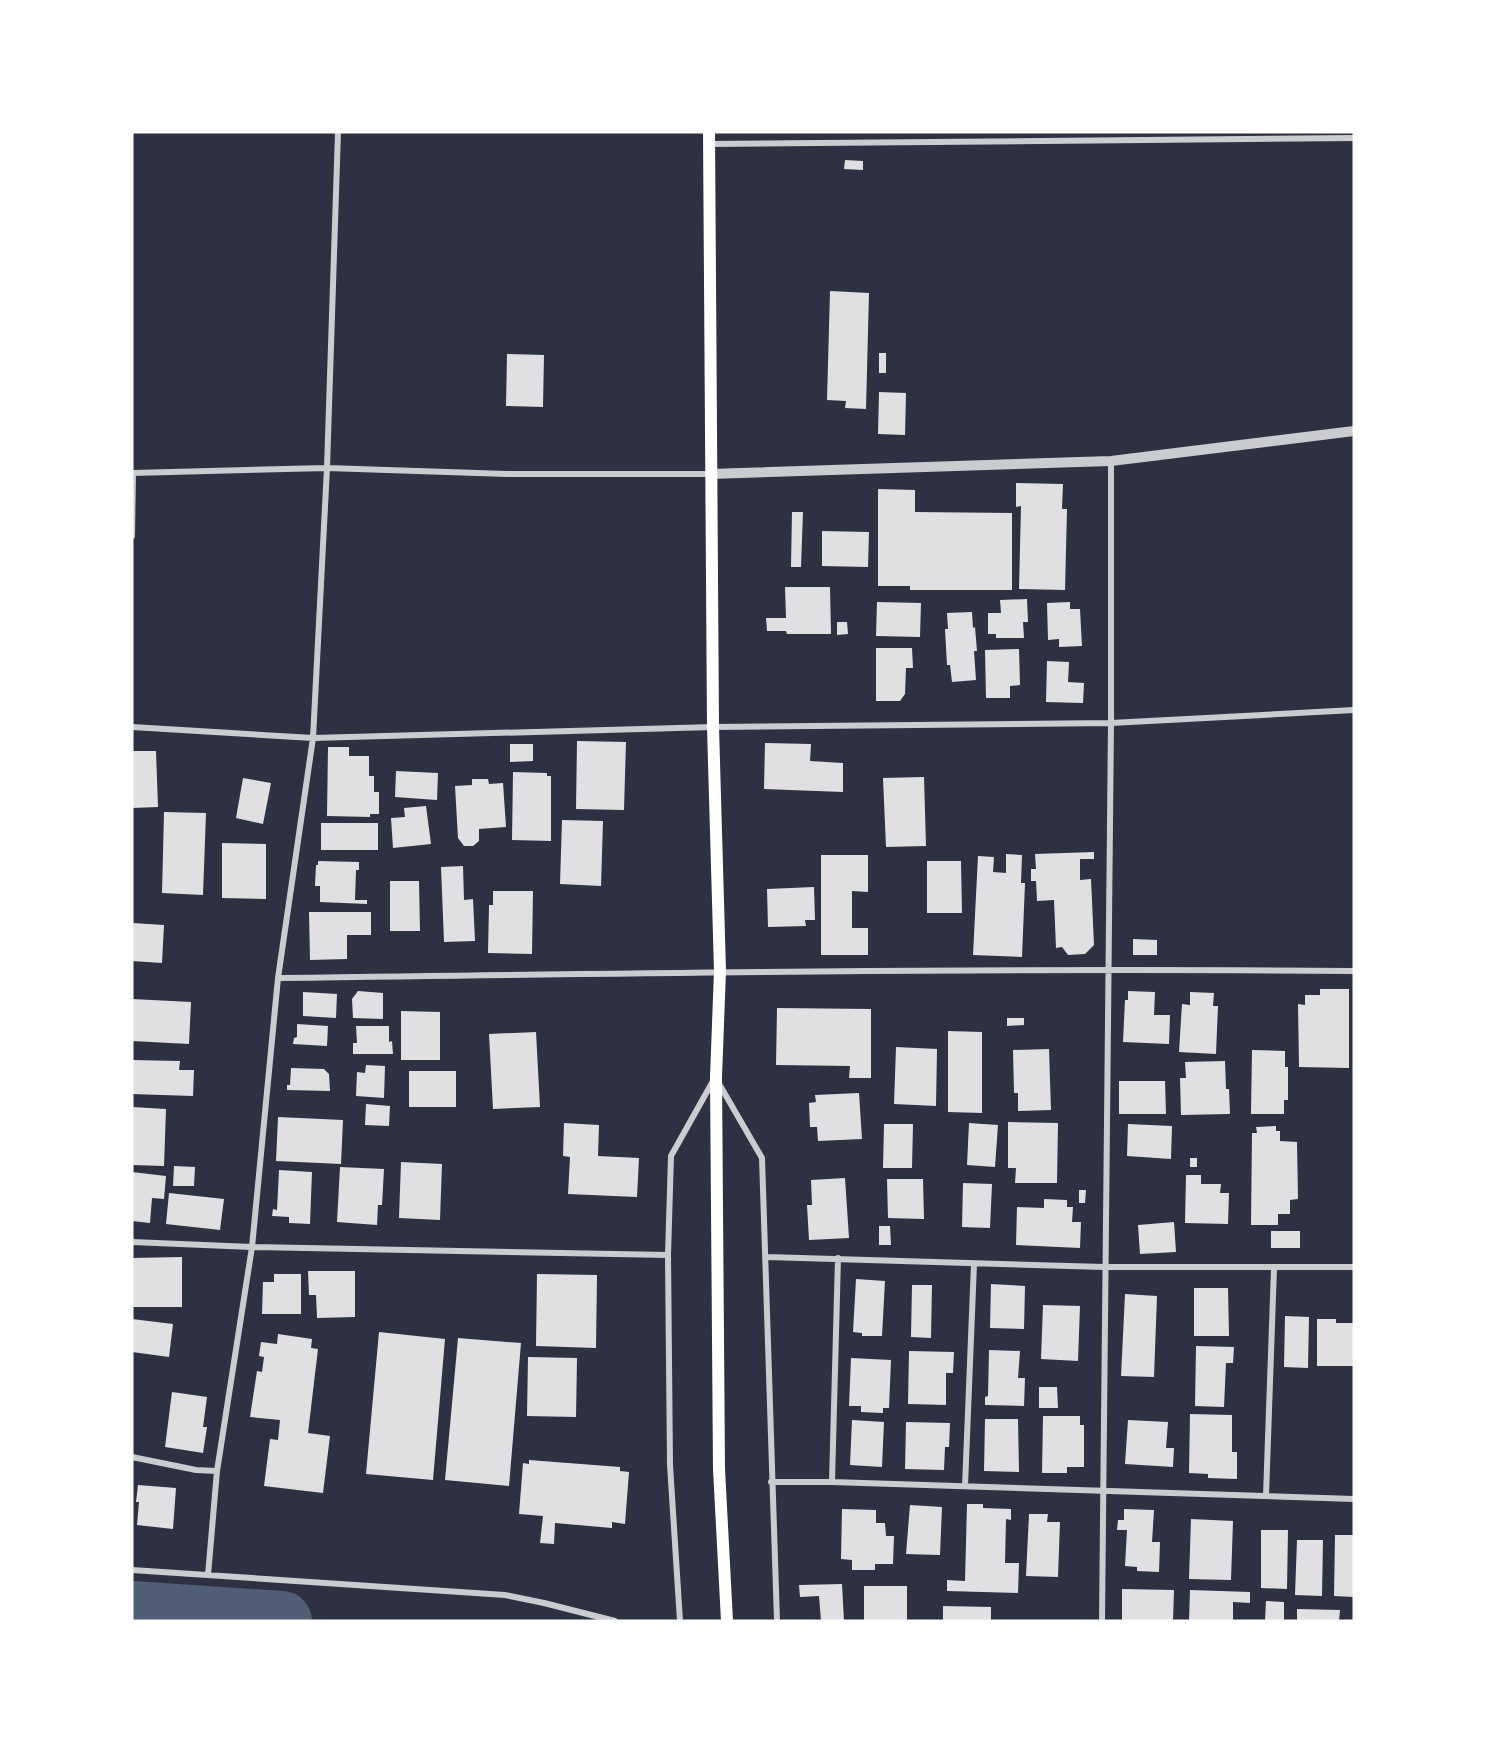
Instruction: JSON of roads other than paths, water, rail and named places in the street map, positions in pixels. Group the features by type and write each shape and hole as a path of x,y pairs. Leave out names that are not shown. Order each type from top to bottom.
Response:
{"main road":[{"path":"710,138 713,727 720,971 716,1077 719,1469 727,1621"}],"street":[{"path":"207,1575 217,1471 252,1247 278,978 313,738 327,468 338,132"},
{"path":"710,138 1354,138"},
{"path":"132,536 133,473 327,468 507,474 710,474 1111,461 1354,431"},
{"path":"1102,1621 1111,723 1111,461"},
{"path":"132,727 313,738 713,727 1111,723 1354,710"},
{"path":"278,978 720,971 1108,969 1354,971"},
{"path":"681,1621 670,1465 668,1255 671,1156 716,1077"},
{"path":"716,1077 762,1158 777,1621"},
{"path":"132,1242 252,1247 668,1255"},
{"path":"767,1257 1104,1267 1354,1268"},
{"path":"832,1482 838,1258"},
{"path":"965,1486 974,1264"},
{"path":"1266,1496 1274,1268"},
{"path":"132,1457 196,1470 217,1471"},
{"path":"771,1482 1354,1499"},
{"path":"132,1570 506,1595 615,1621"}],"waterway":[{"path":"132,1611 282,1621"}]}
